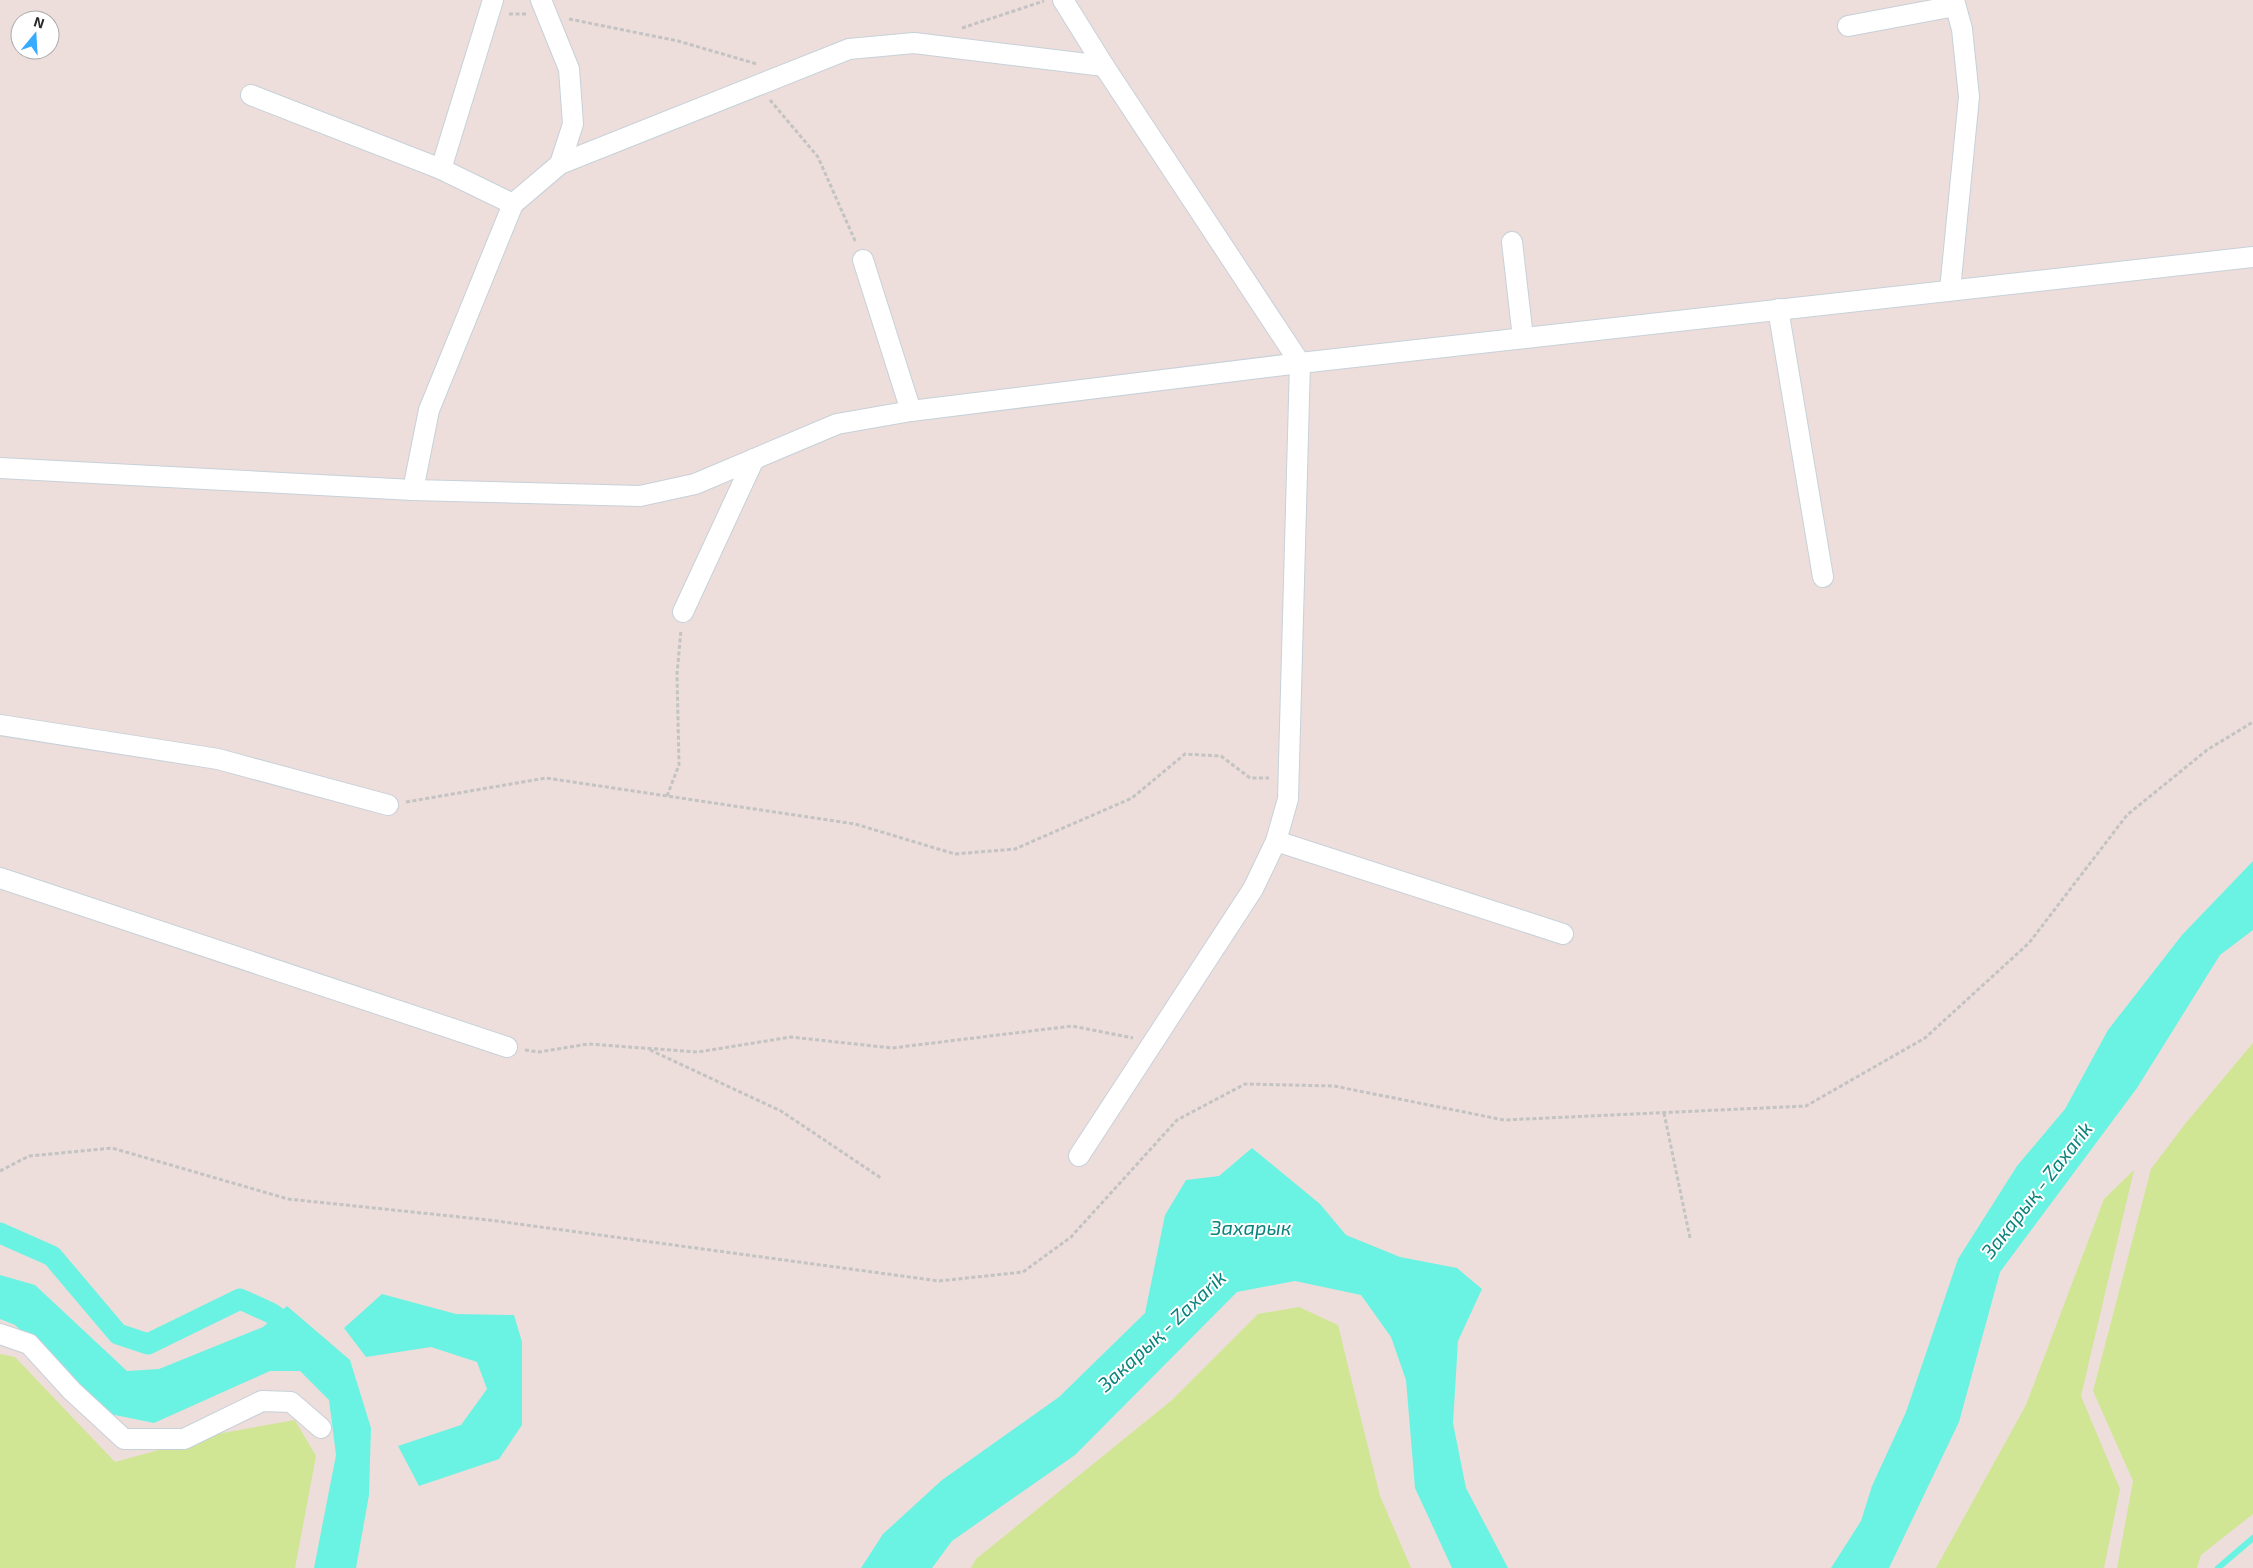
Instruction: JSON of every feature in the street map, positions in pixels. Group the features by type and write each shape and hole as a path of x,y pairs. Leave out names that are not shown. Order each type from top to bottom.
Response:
{"street":[{"path":"1063,0 1104,66 1300,363 1288,798 1276,841 1253,889 1079,1156"},
{"path":"1848,26 1954,3 1962,29 1969,97 1950,290"},
{"path":"442,169 491,7"},
{"path":"544,8 569,69 573,124 560,164"},
{"path":"413,490 429,410 513,204 560,164 849,48 914,43 1104,66"},
{"path":"251,95 442,169 513,204"},
{"path":"1512,242 1523,338"},
{"path":"0,468 413,490 640,496 695,484 836,424 911,411 1300,363 2253,257"},
{"path":"863,260 911,411"},
{"path":"1778,309 1823,576"},
{"path":"683,612 754,459"},
{"path":"0,725 218,759 388,805"},
{"path":"1276,841 1563,934"},
{"path":"0,878 507,1047"},
{"path":"0,1334 30,1344 72,1391 124,1439 184,1439 262,1401 291,1402 321,1428"}],"path":[{"path":"959,29 1048,0"},
{"path":"491,7 544,8 678,41 788,72"},
{"path":"756,85 818,157 863,260"},
{"path":"667,796 679,765 677,674 683,612"},
{"path":"0,1171 29,1156 112,1148 288,1198 489,1220 940,1281 1023,1272 1071,1237 1177,1120 1245,1084 1334,1086 1504,1120 1806,1106 1926,1038 2030,943 2127,814 2207,750 2253,722"},
{"path":"388,805 546,778 855,824 955,854 1015,849 1132,798 1185,754 1221,756 1250,778 1288,778"},
{"path":"507,1047 539,1052 588,1044 698,1052 791,1037 892,1048 1072,1026 1154,1041"},
{"path":"647,1048 781,1112 882,1178"},
{"path":"1664,1112 1690,1238"}],"green space":[{"path":"2253,1043 2253,1514 2201,1555 2197,1568 2117,1568 2133,1481 2093,1391 2151,1169 2185,1124"},
{"path":"2134,1170 2081,1396 2120,1489 2104,1568 1936,1568 2026,1405 2104,1199"},
{"path":"1299,1307 1338,1325 1380,1496 1411,1568 971,1568 976,1559 1172,1400 1258,1314"},
{"path":"0,1354 15,1357 115,1462 217,1434 295,1420 316,1456 295,1568 0,1568"}],"water":[{"name":"Закарық - Zaxarik","path":"2253,861 2253,930 2220,955 2137,1088 2000,1272 1959,1422 1889,1568 1831,1568 1861,1521 1872,1486 1906,1412 1958,1259 2017,1166 2065,1109 2108,1030 2182,935"},
{"name":"Захарык","path":"1252,1148 1320,1204 1346,1235 1400,1257 1457,1268 1482,1289 1458,1341 1453,1423 1466,1488 1508,1568 1452,1568 1415,1488 1406,1380 1391,1337 1361,1295 1295,1281 1237,1292 1075,1455 952,1541 932,1568 861,1568 883,1534 942,1480 1059,1397 1145,1313 1165,1215 1186,1180 1219,1176"},
{"path":"0,1275 35,1285 127,1371 159,1369 263,1327 287,1306 350,1360 371,1428 369,1495 356,1568 314,1568 336,1455 329,1400 300,1371 270,1371 154,1423 110,1414 15,1325 0,1319"},
{"path":"382,1294 456,1314 514,1315 522,1342 522,1425 499,1459 419,1486 398,1446 461,1425 487,1389 477,1362 431,1347 366,1357 344,1328"}],"waterway":[{"path":"0,1233 52,1256 118,1334 148,1344 240,1299 271,1313 299,1333"},
{"path":"2218,1568 2253,1538"}]}
